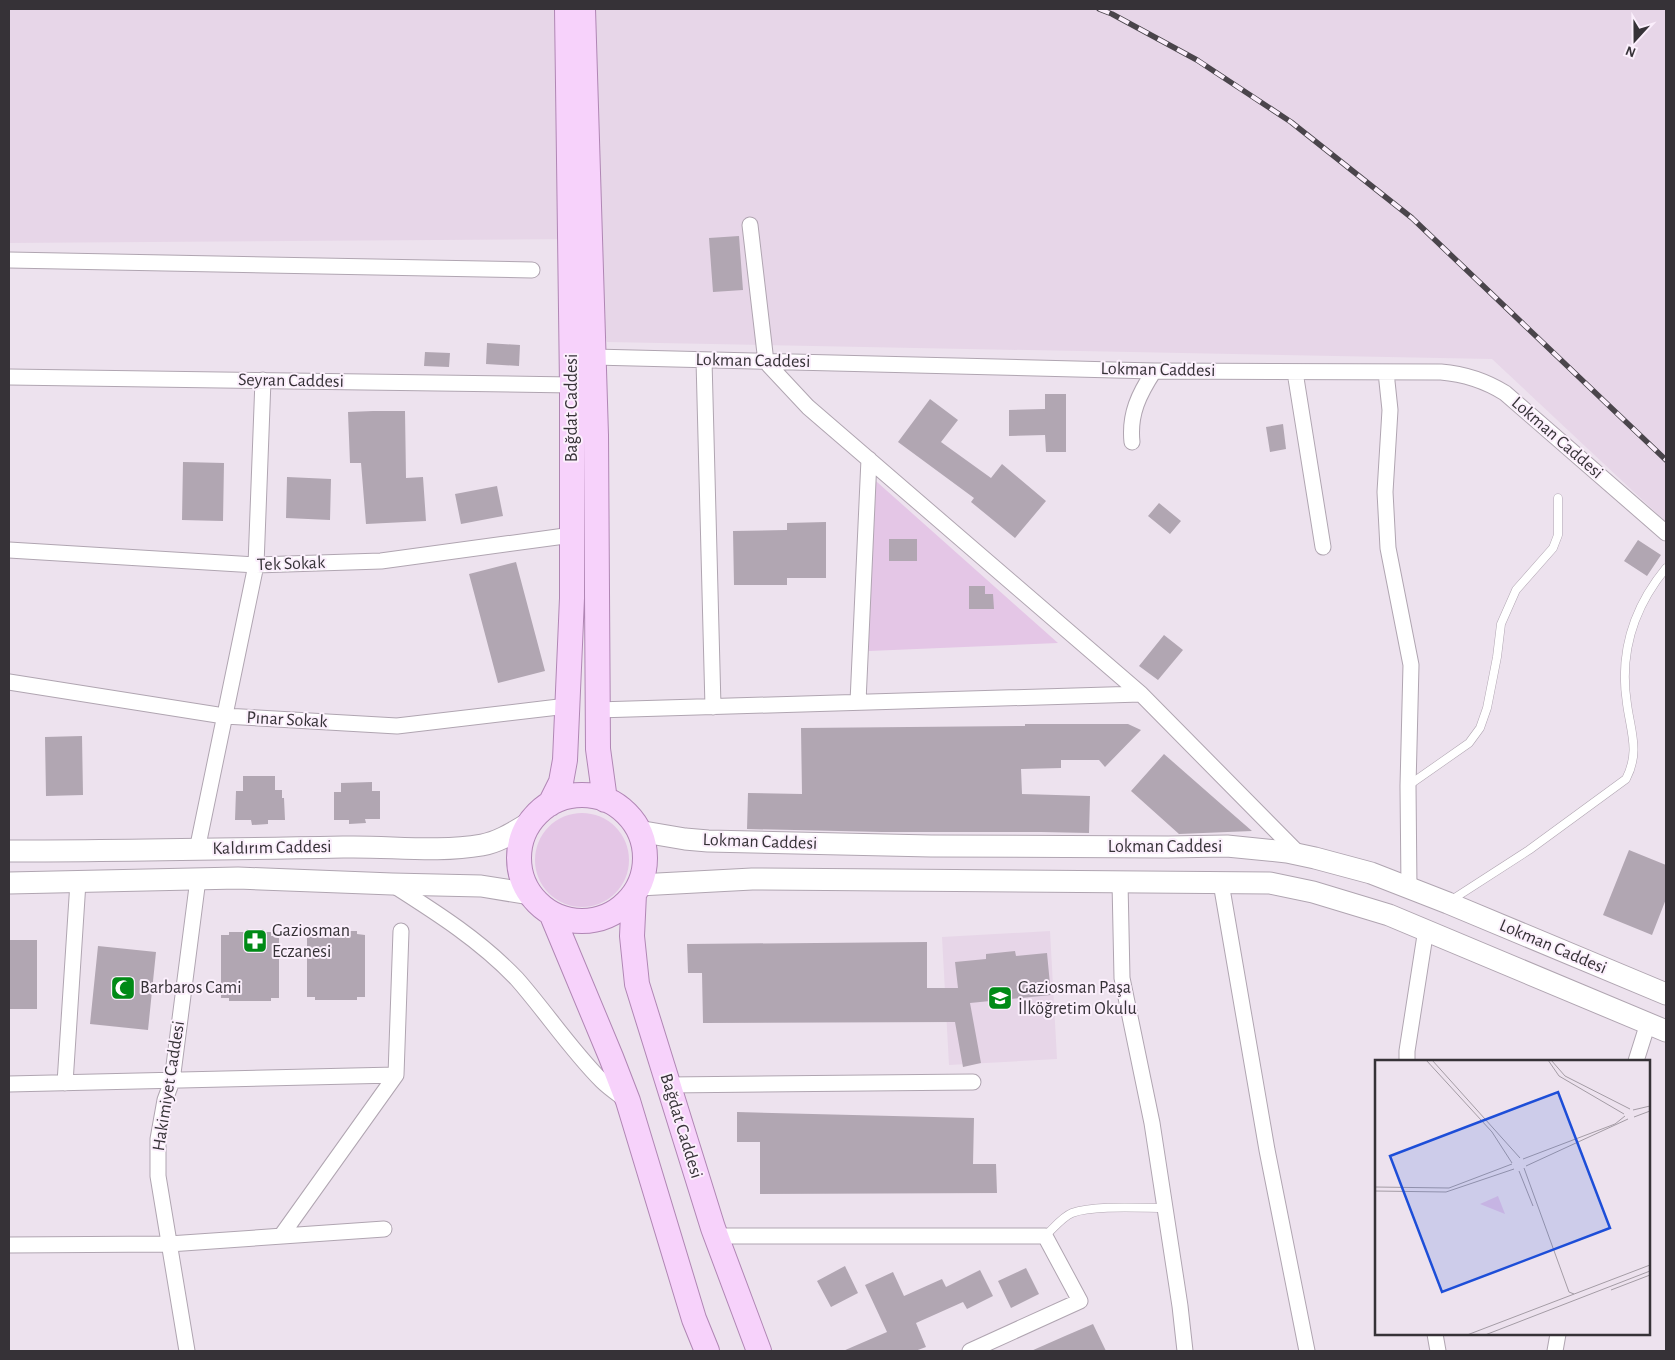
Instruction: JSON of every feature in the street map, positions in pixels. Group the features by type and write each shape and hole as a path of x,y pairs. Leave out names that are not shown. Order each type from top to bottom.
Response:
{"main road":[{"name":"Bağdat Caddesi","path":"550,804 564,772 572,598 572,385 567,9"},
{"name":"Bağdat Caddesi","path":"584,9 596,435 597,710 598,749 604,800"},
{"path":"577,796 596,797 604,800 613,804 628,816 638,831 644,849 644,868 637,889 628,901 614,913 596,920 568,920 543,908 530,894 522,877 519,859 522,840 530,823 550,804 567,797 577,796"},
{"name":"Bağdat Caddesi","path":"637,889 632,936 637,984 716,1236 759,1351"},
{"path":"551,913 628,1101 694,1318 707,1351"}],"street":[{"path":"750,225 766,362 808,407 1141,694 1300,854"},
{"path":"9,260 532,270"},
{"name":"Lokman Caddesi","path":"594,357 1154,371 1457,374 1473,377 1505,393 1666,533"},
{"path":"704,360 713,707"},
{"path":"1132,442 1131,422 1136,402 1154,371"},
{"path":"1294,372 1323,547"},
{"path":"1386,372 1390,410 1385,492 1388,548 1411,665 1408,786 1409,888"},
{"name":"Seyran Caddesi","path":"9,377 572,385"},
{"path":"196,850 256,565 263,380"},
{"path":"858,702 869,459"},
{"name":"Tek Sokak","path":"9,550 256,565 381,561 572,535"},
{"name":"Pınar Sokak","path":"9,682 224,716 397,726 567,706"},
{"path":"597,710 1141,694"},
{"name":"Kaldırım Caddesi","path":"9,851 467,847 496,841 530,823"},
{"name":"Lokman Caddesi","path":"638,831 685,840 708,841 931,846 1227,846 1300,854 1352,868 1409,888 1666,994"},
{"name":"Kaldırım Caddesi","path":"9,883 238,878 481,886 530,894"},
{"name":"Hakimiyet Caddesi","path":"187,1351 158,1176 157,1157 160,1119 172,1081 198,879"},
{"name":"Lokman Caddesi","path":"637,889 752,879 1270,883 1313,892 1381,912 1426,929 1657,1027"},
{"path":"65,1083 78,882"},
{"path":"1120,882 1122,978 1152,1123 1186,1351"},
{"path":"1221,882 1268,1150 1307,1351"},
{"path":"392,884 445,918 498,961 540,1006 581,1058 603,1082 628,1101"},
{"path":"1407,1060 1406,1051 1426,929"},
{"path":"281,1236 396,1075 401,931"},
{"path":"1637,1060 1657,1027"},
{"path":"9,1084 396,1075"},
{"path":"668,1085 973,1082"},
{"path":"9,1245 169,1244 384,1229"},
{"path":"716,1236 1045,1236 1080,1301 970,1351"},
{"path":"1435,1335 1438,1351"},
{"path":"1555,1351 1558,1335"}],"lane":[{"path":"1408,786 1469,743 1480,728 1487,708 1501,624 1516,590 1552,548 1558,535 1558,498"},
{"path":"1448,903 1529,850 1626,779 1632,766 1634,746 1626,703 1627,642 1637,615 1649,592 1666,568"},
{"path":"1045,1236 1070,1214 1080,1211 1165,1208"}],"shaded area":[{"path":"9,9 1666,9 1666,522 1492,359 607,342 581,239 9,243"},
{"path":"868,474 1058,643 869,651"},
{"path":"582,813 600,817 615,827 625,842 629,860 625,878 615,893 600,903 582,907 564,903 549,893 539,878 535,860 539,842 549,827 564,817"},
{"name":"Gaziosman Paşa İlköğretim Okulu","path":"1050,931 1057,1059 949,1065 942,937"}],"building":[{"path":"739,236 743,290 713,292 709,238"},
{"path":"487,343 520,345 519,366 486,364"},
{"path":"425,352 450,353 449,367 424,366"},
{"path":"1045,394 1066,394 1066,452 1046,452 1045,435 1009,436 1009,410 1045,409"},
{"path":"930,399 958,420 941,442 991,478 1002,464 1046,501 1015,538 971,502 974,498 898,442"},
{"path":"405,411 406,478 423,477 426,521 366,524 361,463 350,463 348,412"},
{"path":"1283,424 1286,449 1270,452 1266,427"},
{"path":"183,462 224,463 223,521 182,520"},
{"path":"287,477 331,479 330,520 286,518"},
{"path":"497,486 503,516 461,524 455,494"},
{"path":"1159,503 1181,521 1170,534 1148,516"},
{"path":"826,522 826,578 787,578 787,585 734,585 733,531 787,530 787,523"},
{"path":"889,539 917,539 917,561 889,561"},
{"path":"1638,540 1661,555 1647,576 1624,561"},
{"path":"516,562 545,671 498,683 469,574"},
{"path":"969,586 985,586 985,594 993,594 994,609 969,609"},
{"path":"1164,635 1183,650 1158,680 1139,666"},
{"path":"1025,724 1128,724 1141,730 1105,767 1099,760 1061,760 1061,768 1021,769 1022,794 1090,796 1089,833 747,829 748,793 802,794 801,728 1025,726"},
{"path":"82,736 83,795 46,796 45,737"},
{"path":"1164,754 1252,831 1179,834 1131,791"},
{"path":"243,776 275,776 275,790 282,790 282,798 284,798 285,820 268,820 268,824 252,825 251,820 235,820 236,791 243,791"},
{"path":"372,782 372,791 380,791 380,819 365,819 366,823 349,824 349,820 334,820 334,792 341,792 341,783"},
{"path":"1629,850 1666,865 1666,899 1652,935 1603,915"},
{"path":"315,931 357,931 357,934 365,935 365,997 357,997 357,1000 315,1000 315,997 307,997 307,935 315,934"},
{"path":"229,932 271,932 271,936 279,936 279,998 271,998 271,1001 229,1001 229,998 221,998 221,935 229,935"},
{"path":"9,940 37,940 37,1009 9,1009"},
{"path":"927,942 927,988 958,988 955,962 986,959 986,954 1015,951 1016,956 1047,953 1051,995 970,1003 981,1063 963,1067 955,1022 703,1023 702,973 688,973 687,944"},
{"name":"Barbaros Cami","path":"98,946 156,952 148,1030 90,1024"},
{"path":"737,1112 974,1118 973,1164 996,1164 997,1193 760,1194 760,1142 737,1142"},
{"path":"845,1266 858,1293 831,1307 817,1281"},
{"path":"1026,1268 1039,1294 1011,1308 998,1281"},
{"path":"980,1270 993,1296 967,1309 963,1302 916,1323 926,1347 915,1351 843,1351 887,1332 865,1285 893,1272 904,1296 942,1279 946,1287"},
{"path":"1093,1324 1106,1351 1031,1351 1065,1336"}],"railway":[{"path":"1099,9 1112,14 1197,60 1291,122 1412,218 1666,460"}],"place":[{"name":"Gaziosman Eczanesi","path":"255,941"},
{"name":"Barbaros Cami","path":"123,988"},
{"name":"Gaziosman Paşa İlköğretim Okulu","path":"1000,998"}]}
